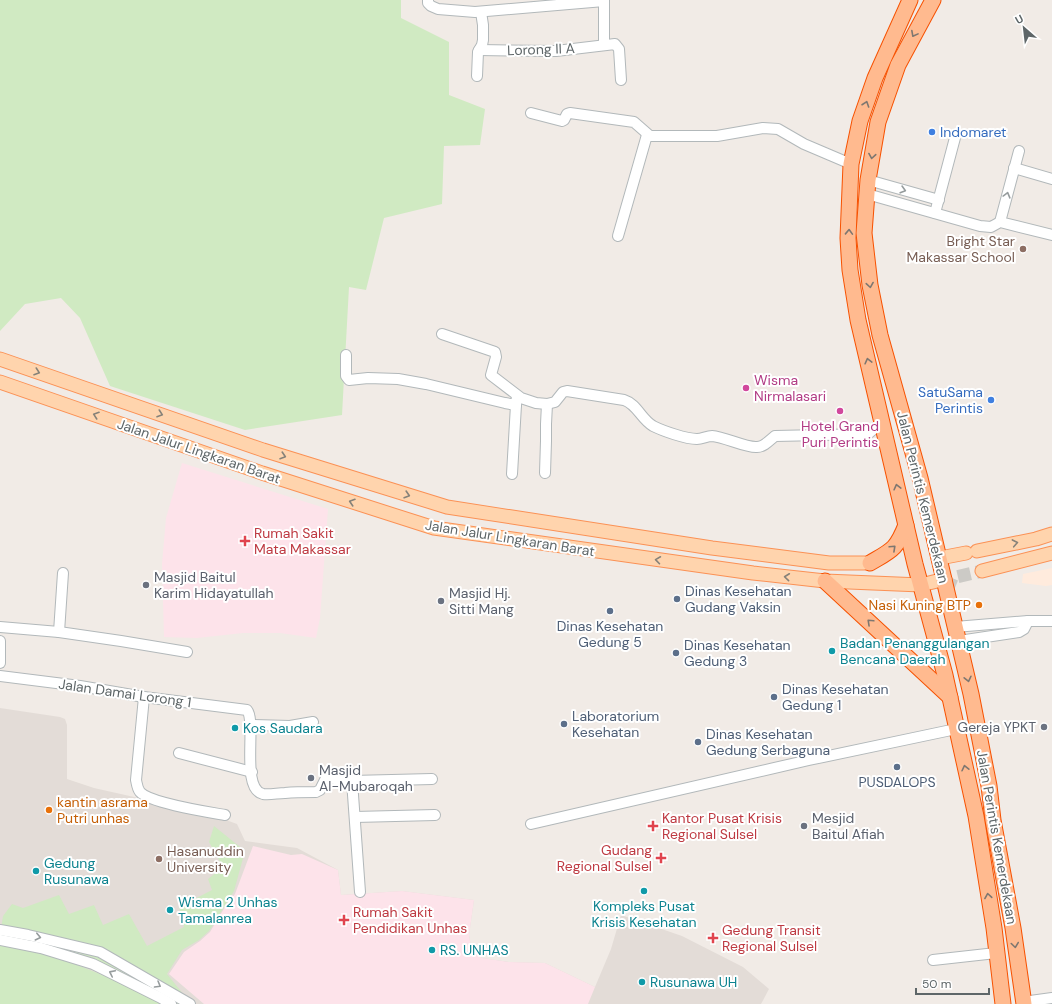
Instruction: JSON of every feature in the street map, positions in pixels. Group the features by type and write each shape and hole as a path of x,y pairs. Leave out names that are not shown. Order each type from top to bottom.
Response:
{"highway":[{"name":"Jalan Perintis Kemerdekaan","path":"910,0 875,78 860,121 851,164 848,238 850,270 858,320 915,564 950,696 976,816 994,928 1003,1004"},
{"name":"Jalan Perintis Kemerdekaan","path":"933,0 898,65 878,122 868,187 864,233 870,285 880,335 920,478 971,694 989,786 993,820 1024,1003"},
{"path":"870,563 892,550 900,541 906,525"},
{"path":"915,564 940,558"},
{"path":"825,581 950,696"},
{"path":"922,591 946,584"}],"main road":[{"name":"Jalan Jalur Lingkaran Barat","path":"0,359 263,450 447,507 712,548 821,562 870,563"},
{"name":"Jalan Jalur Lingkaran Barat","path":"0,382 262,473 434,528 753,574 922,591"},
{"path":"940,558 1036,539 1052,534"},
{"path":"982,570 1052,553"}],"street":[{"path":"428,0 428,3 431,6 438,9 464,12 481,12 604,1 604,45 615,44 619,50 620,80"},
{"path":"477,76 479,50 483,40 481,12"},
{"name":"Lorong II A","path":"479,50 556,51 604,45"},
{"path":"530,113 562,121 567,114 570,113 634,122 647,135 657,136 702,137 717,136 763,128 778,129 804,144 851,164"},
{"path":"935,213 956,134"},
{"path":"618,236 647,135"},
{"path":"1000,222 1019,151"},
{"path":"1014,168 1052,179"},
{"path":"868,187 939,200"},
{"path":"868,187 935,213 980,226 991,227 1000,222 1052,235"},
{"path":"442,334 495,352 496,358 491,375 516,400 512,474"},
{"path":"346,355 346,376 349,380 368,378 398,379 426,384 496,402 516,400 547,404 557,402 563,392 567,391 624,400 632,404 651,424 664,430 696,439 713,436 755,447 764,445 775,436 868,434 882,422"},
{"path":"545,473 547,404"},
{"path":"59,632 63,573"},
{"path":"957,634 1021,631 1024,629 1028,621"},
{"path":"957,634 1028,621 1052,621"},
{"path":"0,627 59,632 187,652"},
{"path":"0,641 0,663"},
{"name":"Jalan Damai Lorong 1","path":"0,676 80,686 144,697 245,709 249,713 250,725"},
{"path":"144,697 136,780 137,787 140,792 147,796 172,804 225,815"},
{"path":"313,722 290,726 250,725 252,772 254,787 257,791 263,794 318,792 321,789 324,780 327,778 352,781 432,779"},
{"path":"531,824 809,760 956,729"},
{"path":"178,753 252,772"},
{"path":"352,781 360,892"},
{"path":"355,817 434,815"},
{"path":"0,930 100,952 190,1004"},
{"path":"0,940 41,948 93,964 171,1004"},
{"path":"933,960 996,953"},
{"path":"1024,1003 1052,998"}],"shaded area":[{"name":"Rumah Sakit Mata Makassar","path":"182,463 328,509 320,618 316,638 280,633 243,633 197,638 164,637 162,564 166,518"},
{"path":"1052,568 1052,585 1046,586 1022,583 1023,574"},
{"name":"Hasanuddin University","path":"0,708 65,719 67,725 67,779 94,788 226,820 237,824 245,841 297,848 338,870 341,895 402,891 474,900 469,935 471,947 482,958 509,962 545,963 595,987 611,949 621,915 682,936 743,967 769,989 761,1004 0,1004"},
{"name":"Rumah Sakit Pendidikan Unhas","path":"253,846 291,855 302,854 338,870 341,895 402,891 474,900 469,935 471,947 482,958 509,962 545,963 595,987 588,1004 204,1004 169,974 184,952 210,932 225,907 235,894"}],"green space":[{"path":"0,0 401,0 401,18 449,42 449,95 485,109 480,145 444,146 442,204 384,218 366,290 349,287 342,415 245,430 110,386 80,318 61,298 25,304 0,331"},
{"path":"214,826 245,851 234,891 209,931 199,940 182,950 167,974 184,995 178,1004 170,1004 144,983 90,957 0,935 3,916 12,904 23,908 59,895 69,914 94,905 103,925 129,914 147,946 184,927 179,907 212,890 208,879 223,867 209,842"},
{"path":"0,942 16,945 62,959 128,985 162,1004 0,1004"}],"tunnel":[{"path":"947,590 952,578 982,571"}],"place":[{"name":"Indomaret","path":"932,132"},
{"name":"Bright Star Makassar School","path":"1023,249"},
{"name":"Wisma Nirmalasari","path":"746,388"},
{"name":"SatuSama Perintis","path":"991,400"},
{"name":"Hotel Grand Puri Perintis","path":"840,411"},
{"name":"Rumah Sakit Mata Makassar","path":"245,541"},
{"name":"Masjid Baitul Karim Hidayatullah","path":"146,585"},
{"name":"Dinas Kesehatan Gudang Vaksin","path":"677,599"},
{"name":"Masjid Hj. Sitti Mang","path":"441,601"},
{"name":"Nasi Kuning BTP","path":"979,605"},
{"name":"Dinas Kesehatan Gedung 5","path":"610,611"},
{"name":"Badan Penanggulangan Bencana Daerah","path":"832,651"},
{"name":"Dinas Kesehatan Gedung 3","path":"676,653"},
{"name":"Dinas Kesehatan Gedung 1","path":"774,697"},
{"name":"Laboratorium Kesehatan","path":"564,724"},
{"name":"Gereja YPKT","path":"1044,727"},
{"name":"Kos Saudara","path":"235,728"},
{"name":"Dinas Kesehatan Gedung Serbaguna","path":"698,742"},
{"name":"PUSDALOPS","path":"897,767"},
{"name":"Masjid Al-Mubaroqah","path":"311,778"},
{"name":"kantin asrama Putri unhas","path":"49,810"},
{"name":"Kantor Pusat Krisis Regional Sulsel","path":"653,826"},
{"name":"Mesjid Baitul Afiah","path":"804,826"},
{"name":"Gudang Regional Sulsel","path":"661,858"},
{"name":"Hasanuddin University","path":"159,859"},
{"name":"Gedung Rusunawa","path":"36,871"},
{"name":"Kompleks Pusat Krisis Kesehatan","path":"644,891"},
{"name":"Wisma 2 Unhas Tamalanrea","path":"170,910"},
{"name":"Rumah Sakit Pendidikan Unhas","path":"344,920"},
{"name":"Gedung Transit Regional Sulsel","path":"713,938"},
{"name":"RS. UNHAS","path":"432,950"},
{"name":"Rusunawa UH","path":"642,982"}]}
